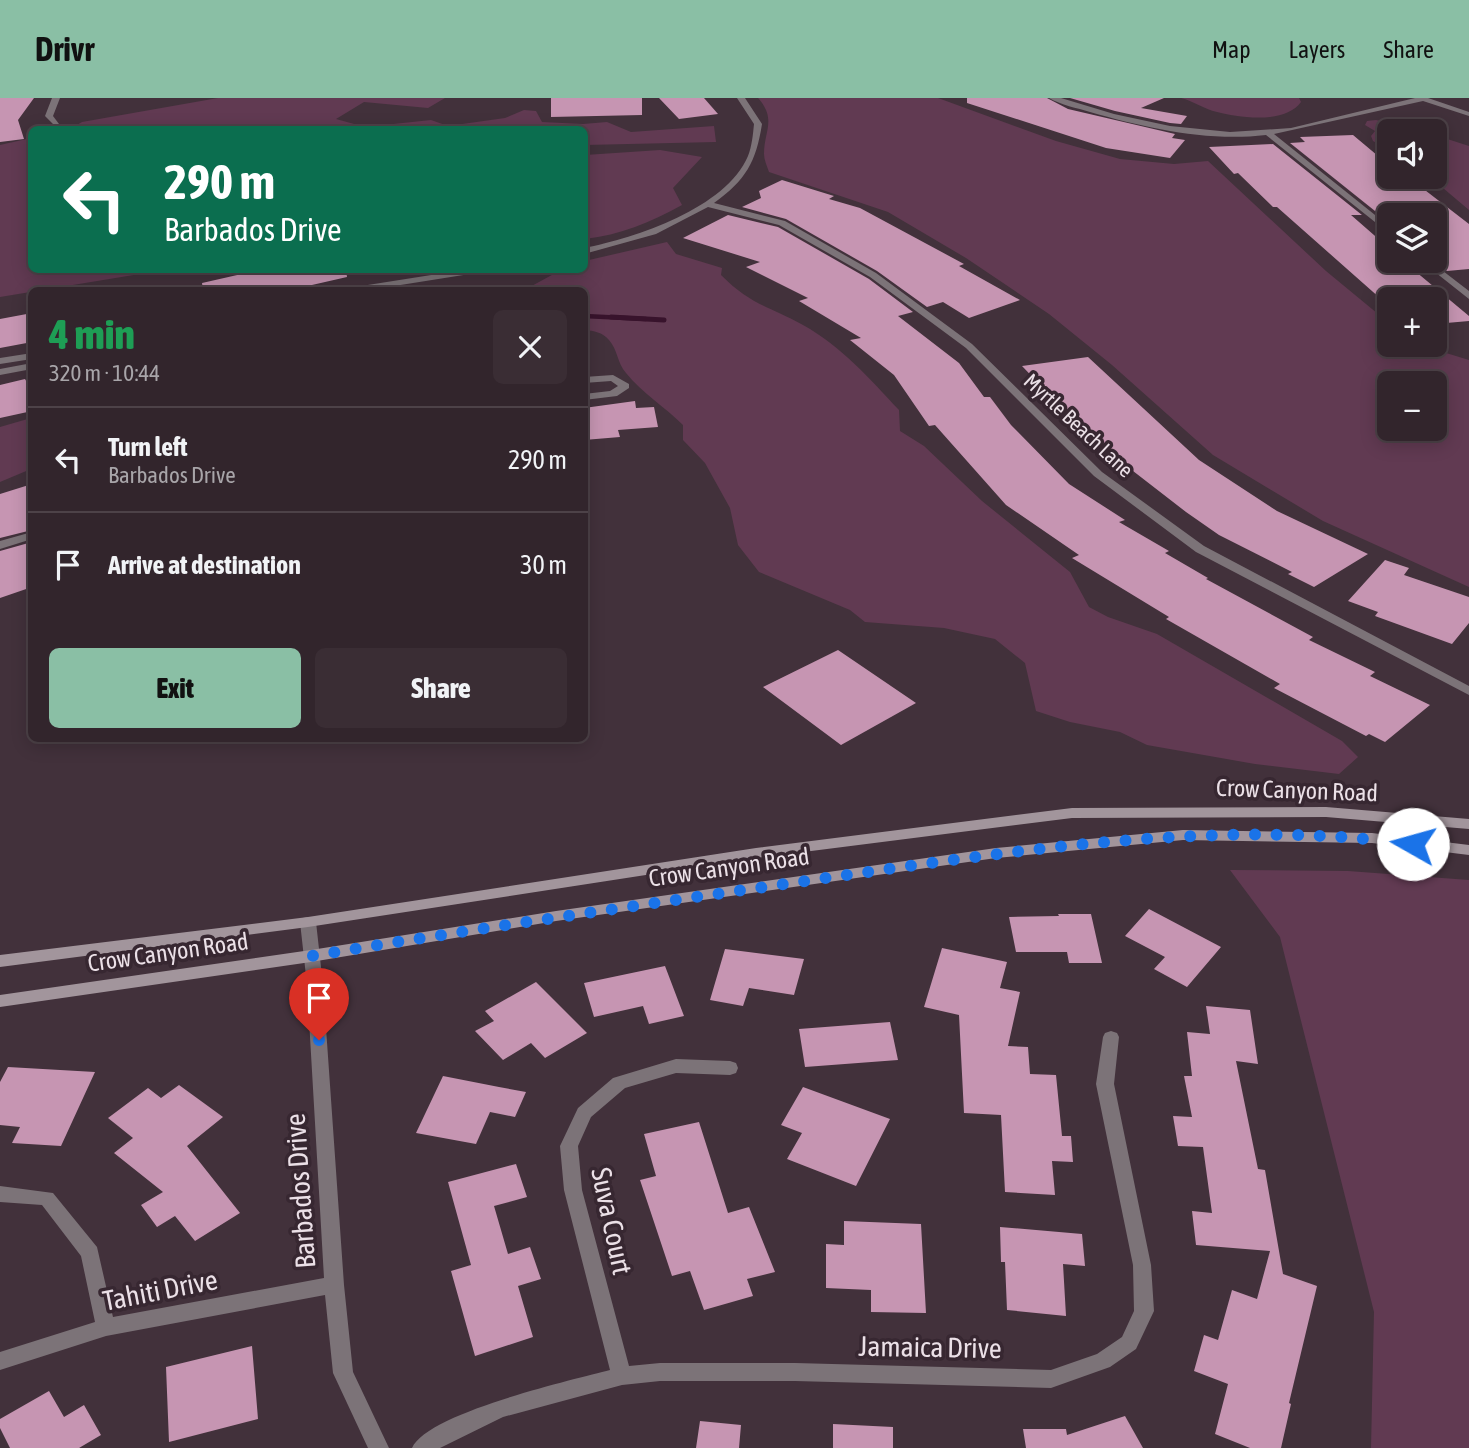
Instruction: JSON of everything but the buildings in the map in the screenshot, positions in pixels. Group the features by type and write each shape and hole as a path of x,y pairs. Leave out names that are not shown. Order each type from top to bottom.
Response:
{"main road":[{"name":"Crow Canyon Road","path":"0,961 308,922 756,853 1072,813 1326,812 1469,824"},
{"name":"Crow Canyon Road","path":"0,1001 311,956 556,916 996,853 1183,835 1372,838 1469,850"}],"street":[{"path":"55,124 49,116 56,98"},
{"path":"588,250 668,225 708,204 733,183 751,159 758,124 741,98"},
{"path":"1053,98 1149,126 1197,133 1268,133 1421,98 1469,114"},
{"path":"1268,133 1377,221"},
{"name":"Myrtle Beach Lane","path":"708,204 782,223 873,275 969,346 1098,474 1200,550 1469,691"},
{"path":"373,287 458,273"},
{"path":"1440,273 1469,296"},
{"path":"0,361 28,357"},
{"path":"0,372 28,367"},
{"path":"588,380 613,378 625,386 613,394 588,397"},
{"path":"0,545 28,536"},
{"name":"Barbados Drive","path":"308,922 334,1285 343,1373 379,1448"},
{"name":"Jamaica Drive","path":"422,1448 442,1435 500,1408 622,1376 660,1372 795,1372 1051,1378 1102,1361 1129,1343 1144,1311 1143,1277 1105,1084 1111,1037"},
{"name":"Suva Court","path":"622,1376 573,1190 569,1146 584,1114 618,1083 676,1066 730,1068"},
{"path":"0,1194 47,1198 90,1253 106,1328"},
{"name":"Tahiti Drive","path":"0,1361 106,1328 334,1285"}],"shaded area":[{"path":"218,98 445,98 428,108 364,102 336,119 361,126 75,126 82,122"},
{"path":"758,98 938,98 1056,141 1120,159 1174,164 1208,161 1326,271 1377,313 1377,357 1447,357 1447,353 1469,360 1469,587 1323,521 1213,455 1112,365 1049,314 966,258 888,212 769,172 764,156 767,112"},
{"path":"1181,98 1299,98 1301,102 1284,114 1262,118 1212,111"},
{"path":"524,110 536,111 542,122 607,122 631,132 714,126 716,142 588,145 588,126 448,126 505,118"},
{"path":"431,120 448,126 374,126"},
{"path":"1377,120 1377,143 1371,136 1375,131 1365,125 1367,121"},
{"path":"28,139 28,273 146,273 61,287 28,287 28,292 0,297 0,145"},
{"path":"1447,139 1469,146 1469,210 1444,189 1447,189"},
{"path":"660,150 702,157 673,188 682,205 635,227 588,238 588,155"},
{"path":"667,242 676,254 722,268 721,275 742,293 817,333 866,375 899,410 900,431 924,446 982,501 1070,572 1089,607 1108,617 1157,634 1342,741 1358,757 1339,774 1255,764 1147,745 1120,732 1070,722 1036,711 1025,663 995,639 944,628 865,622 850,610 759,572 738,545 730,508 705,463 683,440 683,425 632,380 606,337 588,330 588,287 530,287 556,273 588,273 588,260"},
{"path":"28,419 28,470 0,482 0,427"},
{"path":"1230,870 1348,871 1469,880 1469,1448 1371,1448 1374,1312 1280,937"}],"waterway":[{"path":"588,316 646,319"},
{"path":"611,317 664,320"}],"route":[{"path":"319,1040 311,956 556,916 996,853 1183,835 1372,838 1413,844"}]}
